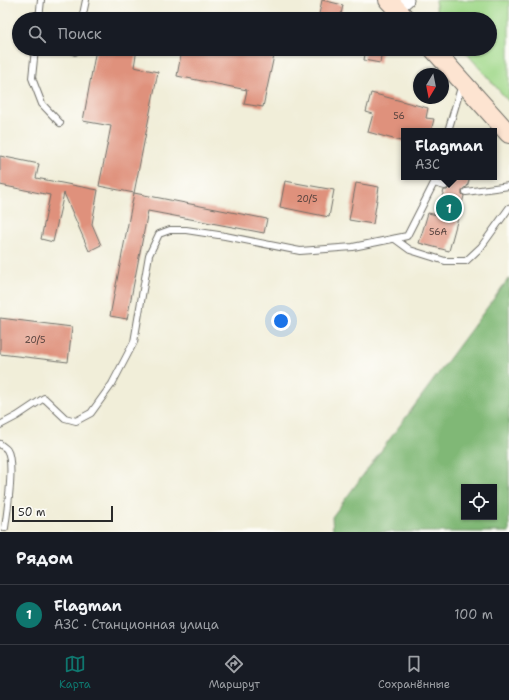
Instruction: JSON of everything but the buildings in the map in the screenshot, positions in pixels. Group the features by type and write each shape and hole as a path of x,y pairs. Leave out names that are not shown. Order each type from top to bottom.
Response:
{"main road":[{"path":"439,56 509,134"}],"lane":[{"path":"40,12 41,0"},
{"path":"83,12 86,0"},
{"path":"34,56 32,78 42,104 60,123"},
{"path":"449,128 462,82"},
{"path":"0,424 17,416 44,398 64,418 76,420 91,414 112,384 134,342 149,255 159,234 170,230 186,230 300,251 354,247 407,236 434,180 445,186"},
{"path":"466,192 509,186"},
{"path":"395,239 410,250 445,261 466,261 480,247 509,208"},
{"path":"0,444 7,450 10,460 3,516 5,528"}],"green space":[{"path":"435,0 509,0 509,102 469,56 497,56 497,12 437,12"},
{"path":"509,278 509,532 333,532 332,517"}],"place":[{"name":"Flagman","path":"449,208"}]}
